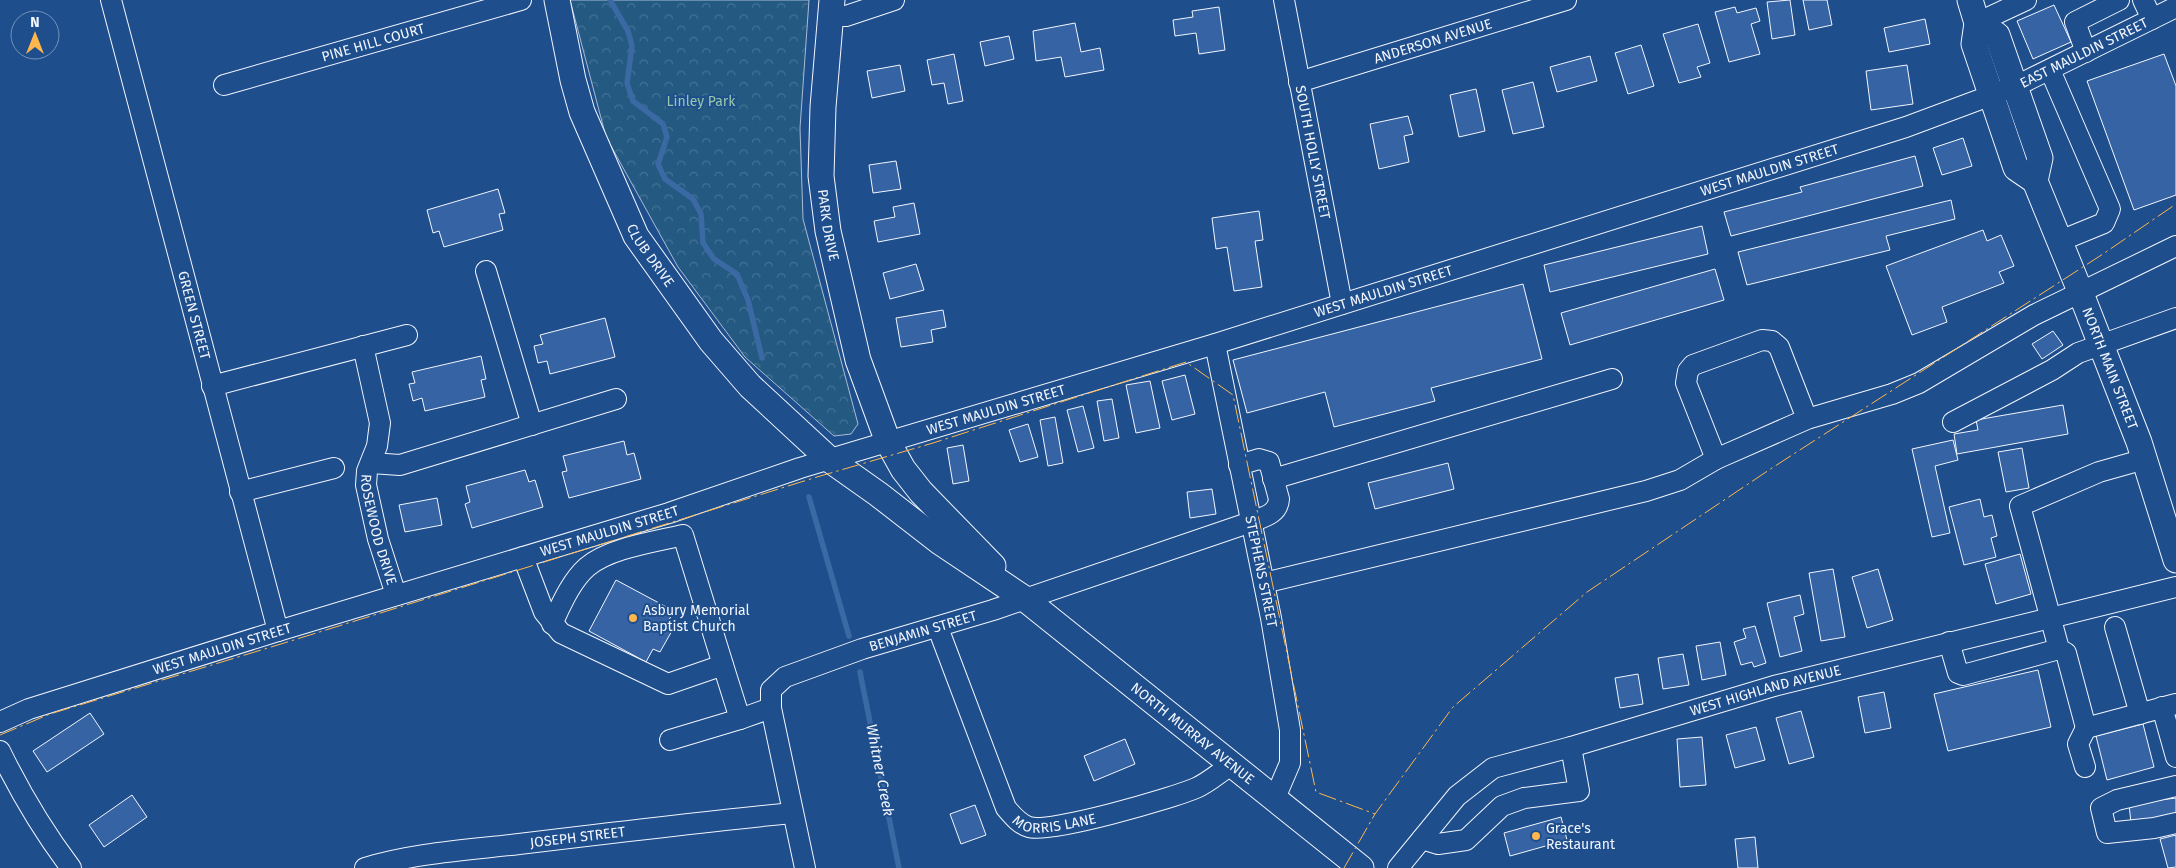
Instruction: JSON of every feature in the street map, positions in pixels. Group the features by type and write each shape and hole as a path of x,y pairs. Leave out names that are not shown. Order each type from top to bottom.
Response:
{"main road":[{"name":"CLUB DRIVE","path":"557,0 572,80 582,112 636,236 711,341 750,386 830,460"},
{"name":"PARK DRIVE","path":"831,8 823,106 821,176 828,231 858,360 888,442"},
{"path":"1974,11 1998,35 2040,158 2035,181 2016,168 1974,44 1974,11"},
{"name":"NORTH MAIN STREET","path":"2035,181 2101,343 2145,459 2176,560"},
{"name":"NORTH MURRAY AVENUE","path":"888,442 903,469 921,492 1025,599"},
{"name":"NORTH MURRAY AVENUE","path":"830,460 940,542 1025,599 1361,868"}],"street":[{"name":"GREEN STREET","path":"111,0 278,630"},
{"name":"PINE HILL COURT","path":"224,85 521,0"},
{"path":"831,8 846,16 894,0"},
{"name":"SOUTH HOLLY STREET","path":"1284,0 1342,304"},
{"name":"ANDERSON AVENUE","path":"1299,82 1566,0"},
{"path":"1974,11 2026,0"},
{"path":"2086,52 2075,22 2119,0"},
{"path":"2144,0 2152,19"},
{"name":"EAST MAULDIN STREET","path":"1991,95 2050,70 2176,7"},
{"path":"2050,70 2110,209 2104,223 2060,241"},
{"name":"WEST MAULDIN STREET","path":"0,722 29,710 278,630 669,513 800,468 1215,344 1906,127 1991,95"},
{"path":"1264,583 1646,491 1680,480 1716,459 1807,419 1892,394 1919,383 2034,315 2176,246"},
{"path":"486,271 532,425"},
{"path":"1953,422 2052,370 2078,352 2176,318"},
{"path":"212,386 406,335"},
{"path":"1716,459 1686,383 1688,372 1692,365 1762,340 1772,341 1779,347 1807,419"},
{"name":"STEPHENS STREET","path":"1215,344 1264,583 1290,730 1290,763 1275,798"},
{"name":"ROSEWOOD DRIVE","path":"363,346 380,423 377,446 366,485 378,539 396,595"},
{"path":"1273,479 1612,380"},
{"path":"371,462 400,465 616,399"},
{"name":"BENJAMIN STREET","path":"805,868 770,708 772,690 786,677 862,649 938,628 1025,599 1251,522 1275,512 1279,505 1269,462 1264,459 1240,465"},
{"path":"2085,767 2078,744 2086,728 2066,653 2059,649 2020,506 2098,472 2145,459"},
{"path":"240,492 334,468"},
{"path":"552,624 566,596 585,569 606,556 683,535 740,719"},
{"path":"523,557 544,612 561,633 668,684 723,665"},
{"name":"WEST HIGHLAND AVENUE","path":"1398,868 1457,796 1493,768 1571,747 1774,686 2176,587"},
{"path":"2116,627 2140,714"},
{"name":"MORRIS LANE","path":"938,628 1006,808 1020,823 1031,828 1054,827 1111,814 1197,788 1231,765"},
{"path":"1950,642 1958,673 1963,675 2059,649"},
{"path":"2086,728 2169,706 2176,757"},
{"path":"670,740 770,708"},
{"path":"1422,839 1438,844 1466,840 1502,806 1524,798 1579,791 1571,747"},
{"path":"0,751 19,789 52,843 71,868"},
{"path":"2176,786 2117,800 2101,808 2107,833 2154,828 2176,822"},
{"name":"JOSEPH STREET","path":"365,868 453,852 678,824 792,813"}],"green space":[{"name":"Linley Park","path":"570,0 809,0 800,128 803,219 858,424 851,434 834,436 745,357 678,267 606,137"}],"building":[{"path":"1790,0 1795,35 1772,39 1767,2"},
{"path":"1803,0 1827,0 1832,25 1809,30"},
{"path":"2054,5 2071,42 2033,59 2017,21"},
{"path":"1219,7 1225,50 1199,54 1196,33 1175,36 1173,20 1193,17 1192,11"},
{"path":"1735,7 1737,13 1756,8 1760,21 1751,24 1760,54 1729,62 1715,12"},
{"path":"1925,19 1930,44 1889,52 1884,28"},
{"path":"1075,23 1081,52 1100,48 1104,70 1065,77 1061,57 1036,61 1033,31"},
{"path":"1698,24 1710,63 1697,67 1701,77 1679,83 1663,34"},
{"path":"1009,36 1014,59 985,66 980,42"},
{"path":"1641,45 1654,86 1628,94 1615,53"},
{"path":"954,54 963,101 948,104 944,83 932,85 927,60"},
{"path":"2164,54 2176,86 2176,195 2134,210 2087,81"},
{"path":"1590,56 1597,81 1557,92 1550,67"},
{"path":"900,65 905,91 872,98 867,71"},
{"path":"1907,65 1913,104 1871,110 1866,71"},
{"path":"1533,82 1544,127 1513,134 1502,90"},
{"path":"1476,89 1485,131 1459,137 1450,95"},
{"path":"1408,116 1413,134 1404,136 1409,162 1379,169 1370,124"},
{"path":"1963,138 1972,166 1942,175 1933,148"},
{"path":"1915,156 1923,186 1731,236 1724,212 1802,192 1800,187"},
{"path":"896,161 901,189 873,193 869,165"},
{"path":"498,189 505,213 499,214 503,230 444,247 439,231 433,233 427,210"},
{"path":"1951,200 1955,219 1886,236 1890,250 1747,285 1738,252"},
{"path":"914,203 920,234 878,242 874,221 895,217 893,207"},
{"path":"1259,211 1263,240 1255,241 1262,287 1234,291 1227,247 1216,249 1212,218"},
{"path":"1702,226 1708,254 1550,292 1544,265"},
{"path":"1983,230 1987,241 2001,235 2014,266 1999,272 2004,283 1942,307 1947,322 1912,335 1886,266"},
{"path":"916,264 924,290 890,299 883,273"},
{"path":"1715,269 1724,300 1570,345 1561,313"},
{"path":"1523,284 1542,359 1431,388 1435,401 1334,427 1325,392 1247,413 1233,360"},
{"path":"943,310 946,327 931,330 933,342 901,347 896,318"},
{"path":"605,318 615,357 550,374 547,361 538,363 534,346 543,344 540,335"},
{"path":"2053,331 2063,345 2042,359 2032,344"},
{"path":"481,356 486,379 481,380 485,397 425,411 422,398 413,401 409,384 415,383 412,372"},
{"path":"1185,375 1195,414 1172,420 1162,381"},
{"path":"1150,381 1160,428 1136,433 1126,385"},
{"path":"1112,399 1119,438 1104,441 1097,401"},
{"path":"2063,405 2068,434 1957,454 1954,434 1978,430 1976,420"},
{"path":"1083,406 1094,448 1078,452 1067,410"},
{"path":"1055,417 1063,463 1048,466 1040,420"},
{"path":"1028,424 1038,457 1020,462 1009,430"},
{"path":"1953,440 1958,460 1935,466 1950,533 1932,537 1912,449"},
{"path":"624,441 627,455 634,453 641,479 569,498 562,472 567,471 563,456"},
{"path":"963,445 969,481 953,484 947,448"},
{"path":"2022,448 2029,488 2006,492 1998,452"},
{"path":"1448,463 1454,489 1375,509 1368,483"},
{"path":"525,470 529,482 535,480 543,507 472,528 465,504 470,502 466,486"},
{"path":"1212,489 1216,514 1190,518 1187,492"},
{"path":"437,498 442,525 405,532 399,505"},
{"path":"1980,499 1984,517 1992,515 1997,536 1991,538 1996,557 1964,565 1949,507"},
{"path":"2020,554 2031,594 1996,604 1985,564"},
{"path":"1833,569 1845,637 1821,641 1809,573"},
{"path":"1878,569 1893,620 1867,628 1852,577"},
{"name":"Asbury Memorial Baptist Church","path":"616,580 674,611 666,625 673,629 660,652 653,649 646,662 589,631"},
{"path":"1800,595 1804,614 1794,617 1802,651 1780,657 1767,603"},
{"path":"1755,626 1766,663 1754,667 1752,662 1741,665 1734,642 1746,638 1743,629"},
{"path":"1720,642 1726,675 1702,680 1696,646"},
{"path":"1683,654 1689,685 1663,689 1658,658"},
{"path":"2038,670 2051,727 1948,751 1934,694"},
{"path":"1638,674 1643,704 1620,708 1615,678"},
{"path":"1884,692 1891,728 1865,733 1858,697"},
{"path":"1801,711 1814,757 1789,764 1776,718"},
{"path":"90,713 104,734 47,772 33,751"},
{"path":"2143,724 2154,767 2107,780 2096,736"},
{"path":"1756,727 1765,760 1735,768 1726,735"},
{"path":"1702,737 1706,785 1680,787 1677,739"},
{"path":"1125,739 1135,764 1094,781 1084,756"},
{"path":"132,795 147,817 104,847 89,825"},
{"path":"2176,798 2176,817 2131,823 2129,804"},
{"path":"975,805 986,835 961,844 950,814"},
{"name":"Grace's Restaurant","path":"1561,817 1567,840 1510,856 1504,833"},
{"path":"2176,835 2176,867 2168,868 2160,839"},
{"path":"1755,837 1758,868 1738,868 1735,839"}],"waterway":[{"name":"Whitner Creek","path":"610,0 628,31 632,46 627,83 633,101 663,124 667,137 658,164 665,179 693,199 701,214 703,243 714,259 737,274 748,300 762,358"},
{"name":"Whitner Creek","path":"809,497 849,636"},
{"name":"Whitner Creek","path":"860,672 899,868"}],"power":[{"path":"1344,868 1375,814 1453,707 1587,592 1772,468 2103,254 2176,204"},
{"path":"0,735 50,714 817,477 933,443 1186,362 1233,395 1316,792 1375,814"}],"place":[{"name":"Asbury Memorial Baptist Church","path":"633,618"},
{"name":"Grace's Restaurant","path":"1536,836"}]}
